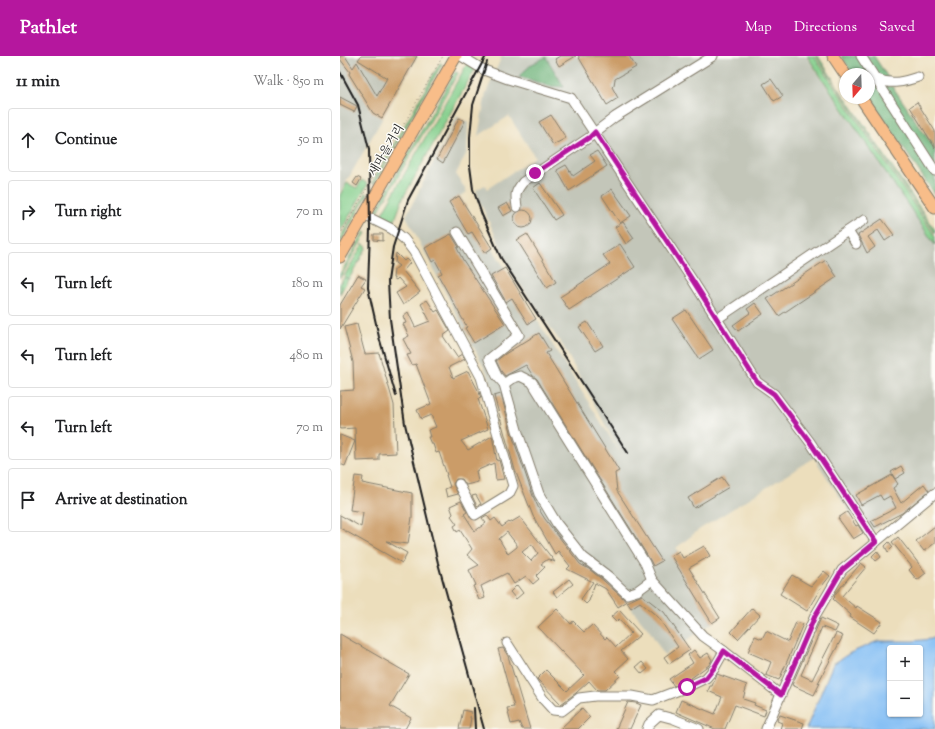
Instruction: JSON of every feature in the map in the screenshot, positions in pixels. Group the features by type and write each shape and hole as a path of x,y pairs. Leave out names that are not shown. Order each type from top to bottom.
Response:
{"main road":[{"name":"새마을거리","path":"340,257 456,56"},
{"path":"832,56 841,68"},
{"path":"865,104 935,208"}],"street":[{"path":"461,56 484,70 508,79 571,98 595,132 757,382 774,394 810,442 876,542"},
{"path":"517,206 515,196 517,189 523,182 590,137 615,117 714,56"},
{"path":"861,56 877,79 902,122 935,171"},
{"path":"877,79 890,83 904,82 918,77"},
{"path":"364,215 392,229 404,239 414,252 481,377 513,486 509,494 475,515 459,484"},
{"path":"717,319 777,284 864,220"},
{"path":"848,231 856,244"},
{"path":"457,232 519,335 489,359 497,376 504,384 517,430 539,494 557,524 582,557 608,576 626,594 637,591 652,580"},
{"path":"504,384 511,379 520,376 532,382 645,563 652,580 703,636 781,695"},
{"path":"766,729 815,616 842,570 935,493"},
{"path":"507,643 543,699 553,710 562,711 579,698 595,696 632,696 653,700 706,678 724,651"},
{"path":"647,729 649,724 659,715 674,718 699,729"}],"path":[{"path":"340,235 443,56"}],"shaded area":[{"path":"340,56 418,56 340,193"},
{"path":"502,56 806,56 935,245 935,489 906,512 868,533 856,515 853,517 814,458 700,529 676,548 720,618 664,655 649,630 626,602 618,607 606,589 575,573 538,525 514,469 489,377 406,216 457,116 468,122 467,152 456,174 467,192 460,196 622,456 563,346 513,274 479,200 476,190 485,185 487,189 535,157 509,116 478,136 486,93"}],"green space":[{"path":"807,56 814,56 839,93 839,103"},
{"path":"816,56 818,56 839,90"},
{"path":"841,56 858,56 866,68 849,68"},
{"path":"864,56 874,56 889,79 878,76 875,72 875,68 872,68"},
{"path":"546,57 564,87 549,86 519,76 532,64"},
{"path":"440,63 442,64 374,184 372,183"},
{"path":"467,64 475,69 403,198 393,225 380,217"},
{"path":"455,72 458,73 376,215 374,214"},
{"path":"875,82 935,175 935,195 874,104 875,104"},
{"path":"882,85 893,87 935,149 935,167"},
{"path":"840,104 846,104 935,236 935,245"},
{"path":"848,104 850,104 935,230 935,233"},
{"path":"362,180 368,184 340,232 340,195 347,183 357,188"},
{"path":"366,193 368,194 340,243 340,238"},
{"path":"364,232 366,233 340,278 340,274"},
{"path":"363,244 367,247 349,279 344,276"},
{"path":"344,277 348,279 340,294 340,284"}],"water":[{"path":"935,637 935,729 806,729 833,664 850,653 878,641 913,641 931,639"}],"building":[{"path":"340,56 345,56 353,68 357,62 377,96 387,78 358,60 361,56 417,56 382,118 373,113 349,74 350,72 340,59"},
{"path":"560,56 576,56 559,66 555,59"},
{"path":"578,56 629,56 636,67 615,79 612,87 618,98 607,105"},
{"path":"771,79 783,96 774,101 763,84"},
{"path":"340,97 357,106 354,112 340,105"},
{"path":"917,102 935,131 935,148 910,107"},
{"path":"551,115 566,138 553,145 539,122"},
{"path":"459,118 465,121 443,163 437,159"},
{"path":"597,151 607,166 569,191 557,170 566,165 573,176 595,161 590,155"},
{"path":"357,177 361,179 357,186 353,183"},
{"path":"540,183 562,215 554,220 533,188"},
{"path":"612,189 631,216 620,223 602,196"},
{"path":"459,196 492,248 485,253 472,232 468,234 449,202"},
{"path":"507,203 512,211 503,216 498,208"},
{"path":"523,210 529,213 532,219 529,225 523,228 517,225 514,219 517,213"},
{"path":"882,219 894,235 885,241 878,230 868,237 875,247 867,253 858,235"},
{"path":"623,222 634,238 626,244 615,227"},
{"path":"374,234 383,234 383,241 374,240"},
{"path":"451,234 459,247 457,248 463,260 505,324 474,343 465,328 467,327 438,275 442,273 435,260 432,262 425,248"},
{"path":"527,234 556,282 547,288 517,240"},
{"path":"620,244 635,267 569,310 560,297 610,264 603,255"},
{"path":"396,253 404,261 406,259 410,263 403,271 420,292 403,305 396,293 406,287 398,278 396,280 393,278 394,270 399,266 395,263"},
{"path":"826,260 837,277 779,316 767,299"},
{"path":"505,268 536,319 528,324 512,298 506,302 491,276"},
{"path":"358,275 366,279 361,286 365,288 340,329 340,305"},
{"path":"427,300 435,312 438,310 450,331 443,336 457,357 462,354 465,359 449,367 453,378 468,371 481,398 478,399 488,429 461,441 468,450 492,436 497,461 499,460 504,479 496,480 494,463 476,471 478,482 466,485 462,479 456,479 453,484 458,494 447,497 445,489 450,487 447,475 439,452 436,453 433,444 431,444 428,437 430,437 428,430 436,427 431,415 421,419 417,410 431,404 416,364 412,365 407,355 411,354 403,339 409,336 403,324 406,323 403,316 408,312 415,327 430,321 421,304"},
{"path":"755,303 763,314 738,331 733,325 750,313 747,309"},
{"path":"686,310 713,350 699,359 672,319"},
{"path":"587,322 603,346 595,351 579,327"},
{"path":"357,324 365,354 379,353 394,405 396,453 379,454 379,460 356,461 355,428 340,429 340,391 354,390 353,362 344,327"},
{"path":"539,333 550,351 546,353 619,471 615,473 617,491 662,561 653,566 537,379 533,376 526,365 505,376 496,361"},
{"path":"501,394 511,432 533,496 540,511 580,564 589,569 624,599 626,602 618,607 606,589 595,583 589,601 586,604 581,599 593,582 567,569 570,566 558,551 555,554 533,516 515,470 494,396"},
{"path":"340,435 355,441 345,466 340,464"},
{"path":"901,466 905,473 895,479 891,472"},
{"path":"892,475 898,484 893,488 901,503 924,484 929,491 902,513 875,527 871,521 896,508 890,496 883,500 880,495 861,505 856,495"},
{"path":"355,476 363,477 362,483 412,493 412,517 408,544 386,541 407,553 402,563 340,528 340,515 361,527 363,512 350,510"},
{"path":"722,477 729,487 694,508 688,498"},
{"path":"476,495 481,504 477,506 472,496"},
{"path":"461,501 467,512 464,514 475,531 486,523 482,518 487,515 491,521 495,518 502,527 520,517 555,562 548,559 541,564 545,567 536,576 539,579 533,584 526,576 514,584 507,573 481,586 485,598 479,600 473,586 476,585 469,570 479,565 467,555 472,549 460,530 457,532 454,526 457,524 451,516 453,514 450,506","holes":["507,532 517,545 517,547 508,554 499,539","532,544 538,553 531,561 522,552"]},
{"path":"847,512 856,526 858,525 863,533 853,539 838,518"},
{"path":"935,526 935,543 924,551 916,541"},
{"path":"898,537 926,573 917,580 909,570 912,567 892,542"},
{"path":"889,542 893,547 888,552 885,546"},
{"path":"704,546 710,556 689,568 720,618 712,623 671,556 679,551 683,558"},
{"path":"877,551 881,557 876,561 872,556"},
{"path":"861,563 866,567 842,596 856,608 857,606 882,622 874,633 850,617 851,615 833,599 836,593"},
{"path":"824,571 830,576 818,591 807,611 780,594 792,575 811,586"},
{"path":"569,579 573,584 557,597 553,592"},
{"path":"517,585 523,593 516,599 510,592"},
{"path":"642,595 664,612 690,650 669,664 664,657 678,647 658,617 640,602 631,608 627,602"},
{"path":"752,608 760,615 738,639 731,632"},
{"path":"557,609 571,624 573,621 584,632 592,625 605,639 607,637 616,647 631,633 619,619 616,622 611,617 619,610 641,634 621,651 628,659 615,671 620,676 605,690 597,690 589,681 561,704 537,679 546,670 567,691 584,675 538,627"},
{"path":"821,618 838,626 835,632 822,627 801,675 812,680 836,633 843,636 818,683 820,683 814,695 792,685"},
{"path":"796,622 803,624 779,680 766,675 771,662 748,652 755,636 762,639 766,631 788,642"},
{"path":"340,634 409,674 390,706 411,718 405,729 340,729"},
{"path":"503,648 508,656 530,729 522,729 519,722 511,724 507,708 514,707 498,649"},
{"path":"694,650 700,658 708,653 712,660 709,665 687,681 674,686 669,679 693,663 688,655"},
{"path":"642,662 648,669 642,674 636,667"},
{"path":"717,674 747,685 743,699 755,703 754,705 766,710 764,716 735,705 725,729 715,729 676,712 681,700 715,714 722,697 708,691"},
{"path":"628,702 641,705 630,729 616,729"},
{"path":"582,708 590,717 578,729 560,729"},
{"path":"463,710 471,712 469,729 459,729"},
{"path":"780,715 804,723 802,729 780,729 782,723 777,721"}],"railway":[{"path":"484,729 438,563 405,424 390,319 388,281 393,247 408,200 486,56"},
{"path":"487,62 473,105 470,137 470,166 473,189 482,215 501,258 628,453"},
{"path":"340,72 358,105 369,149 370,230 368,288 379,337 396,396"},
{"path":"474,708 475,729"}],"route":[{"path":"535,173 590,137 595,132 606,151 693,281 757,382 774,394 810,442 867,526 876,542 842,570 815,616 781,695 724,651 706,678 687,687"}]}
